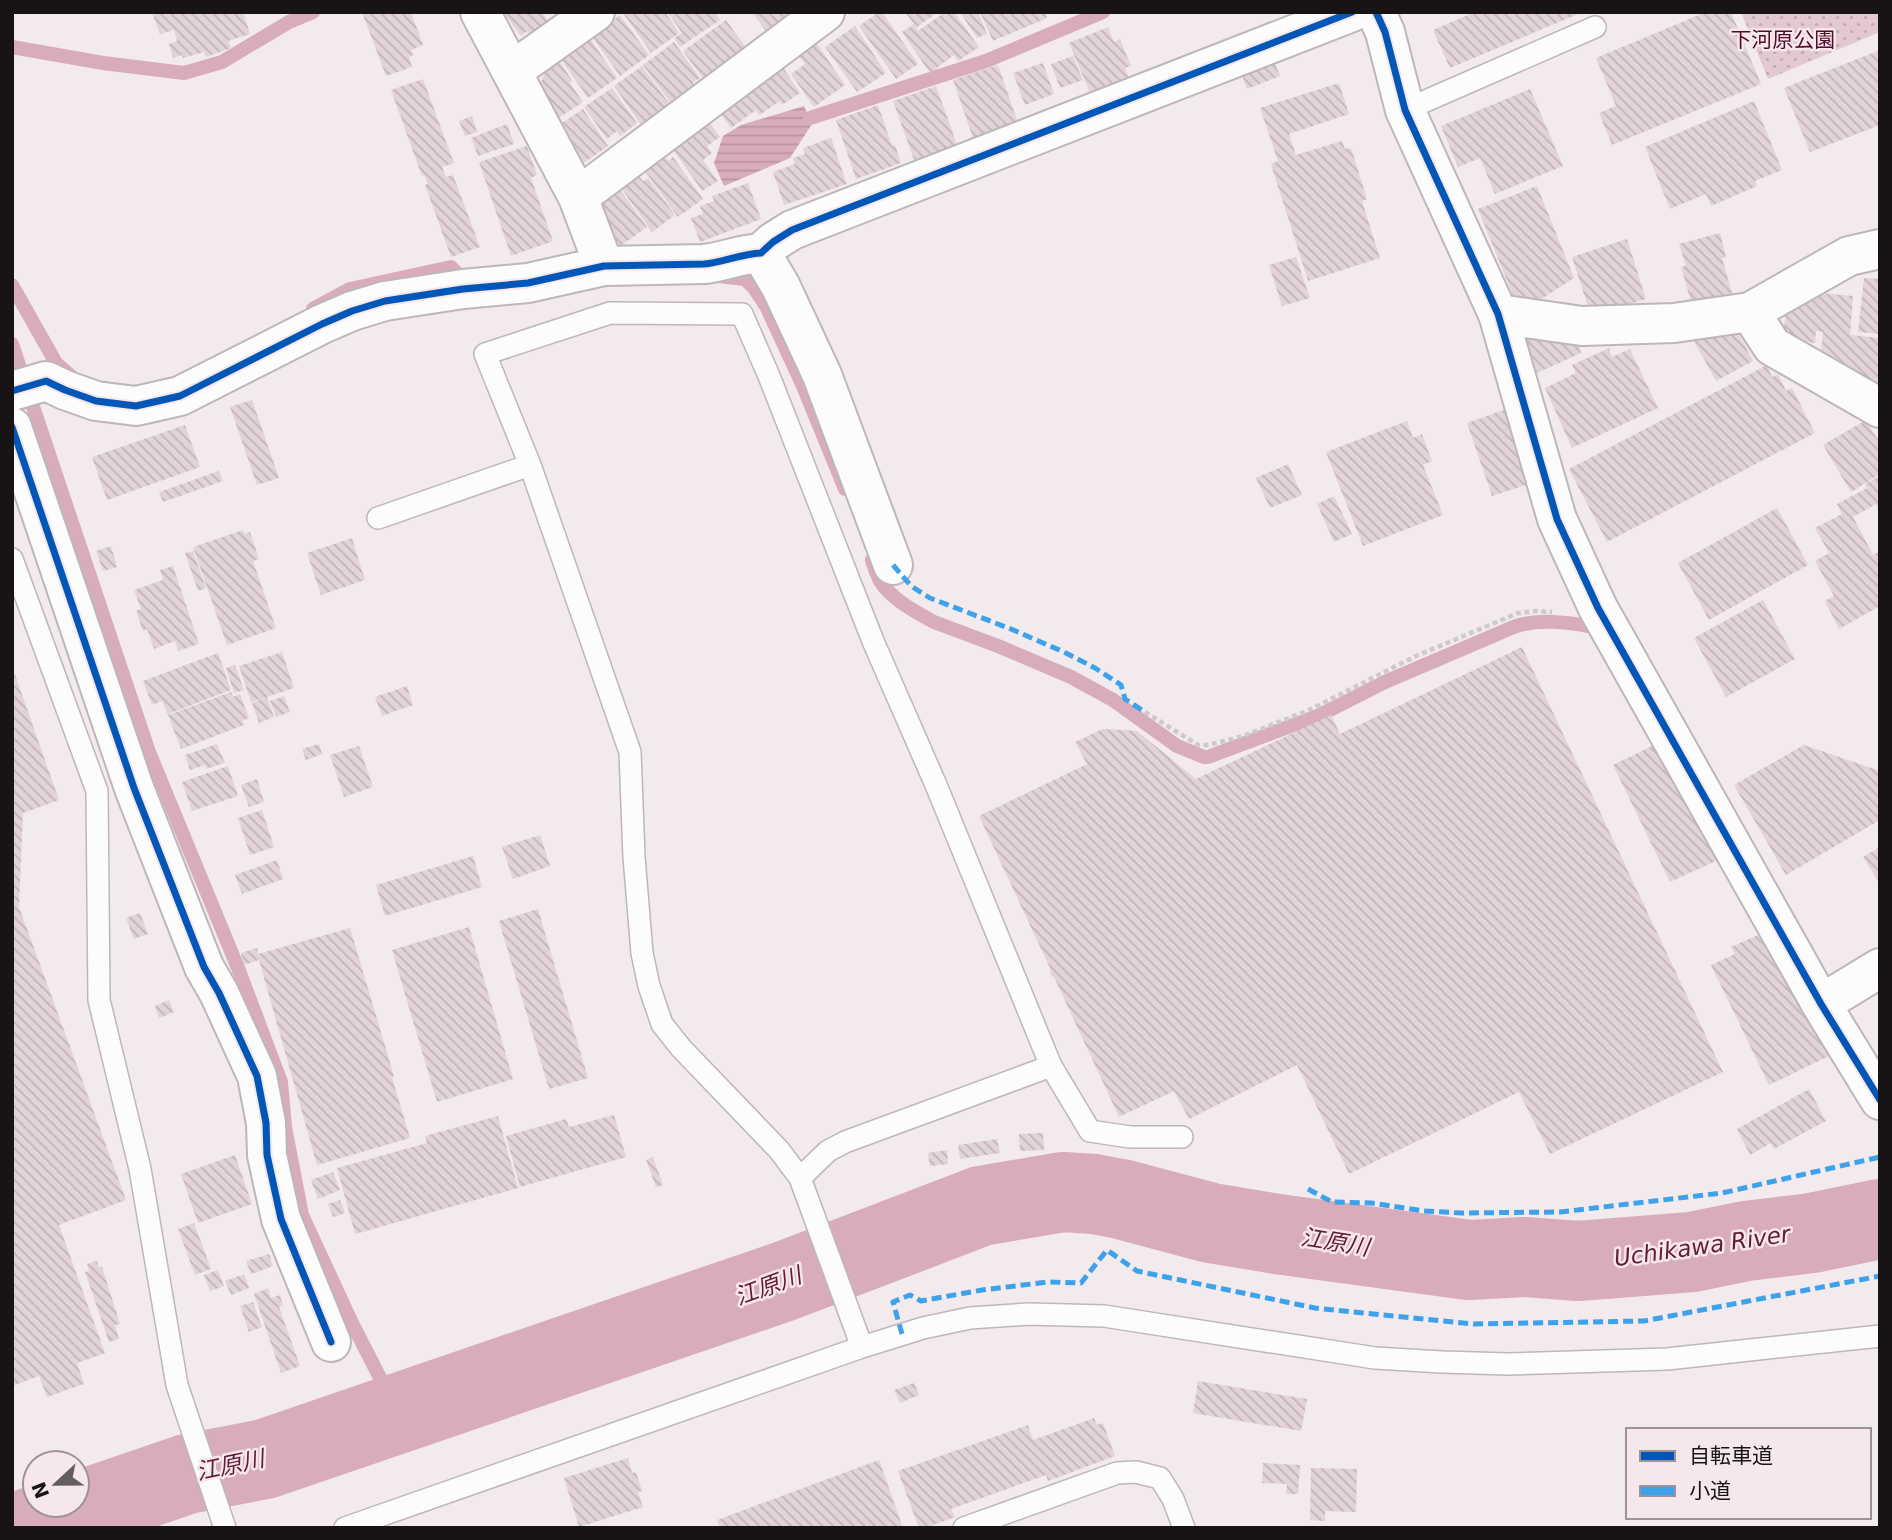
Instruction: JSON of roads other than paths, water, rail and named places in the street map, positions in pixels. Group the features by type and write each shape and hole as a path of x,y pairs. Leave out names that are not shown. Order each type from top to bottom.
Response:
{"street":[{"path":"480,12 578,197 604,266"},
{"path":"512,71 595,12"},
{"path":"578,197 825,12"},
{"path":"20,388 46,381 96,401 136,406 180,396 322,324 385,301 463,289 528,283 604,266 704,264 761,253 792,230 1352,12"},
{"path":"1376,12 1385,32 1405,110 1498,314 1557,519 1602,616 1821,1004 1880,1100"},
{"path":"1498,314 1582,327 1674,323 1750,312 1849,256 1880,249"},
{"path":"761,253 781,287 822,374 893,565"},
{"path":"1750,312 1772,346 1880,408"},
{"path":"12,427 134,788 204,967 219,993 257,1076 266,1123 267,1155 281,1219 331,1342"},
{"path":"1821,1004 1880,968"}],"lane":[{"path":"1405,110 1595,27"},
{"path":"862,1347 800,1178 779,1150 681,1048 662,1024 649,986 642,953 634,858 630,752 530,465 485,354 610,313 742,314 873,641 936,785 1051,1066 1090,1131 1130,1137 1182,1137"},
{"path":"378,518 530,465"},
{"path":"12,559 97,791 99,1000 139,1169 177,1385 225,1527"},
{"path":"800,1178 828,1151 845,1142 1051,1066"},
{"path":"345,1528 862,1347 923,1328 970,1318 1029,1314 1104,1316 1375,1358 1442,1363 1508,1364 1667,1359 1880,1336"},
{"path":"964,1528 1117,1473 1136,1472 1160,1478 1173,1499 1184,1528"}],"waterway":[{"path":"12,47 103,63 184,73 222,62 289,22 313,12"},
{"path":"810,118 986,61 1103,12"},
{"path":"313,309 350,289 451,267 456,272"},
{"path":"719,276 745,279 766,306 803,386 845,489"},
{"path":"12,285 56,363 72,377"},
{"path":"12,344 149,752 238,968 281,1082 285,1127 302,1215 352,1323 398,1413"},
{"path":"872,560 885,588 920,614 1071,677 1113,700 1177,746 1204,757 1320,715 1385,682 1516,626 1543,622 1589,626"},
{"name":"江原川","path":"29,1528 187,1474 265,1459 785,1281 981,1206 1063,1192 1121,1199 1211,1223 1469,1260 1524,1257 1578,1261 1692,1252 1880,1219"}],"park label":[{"name":"下河原公園","path":"1783,40"}],"water label":[{"name":"Uchikawa River","path":"1702,1246"}]}
